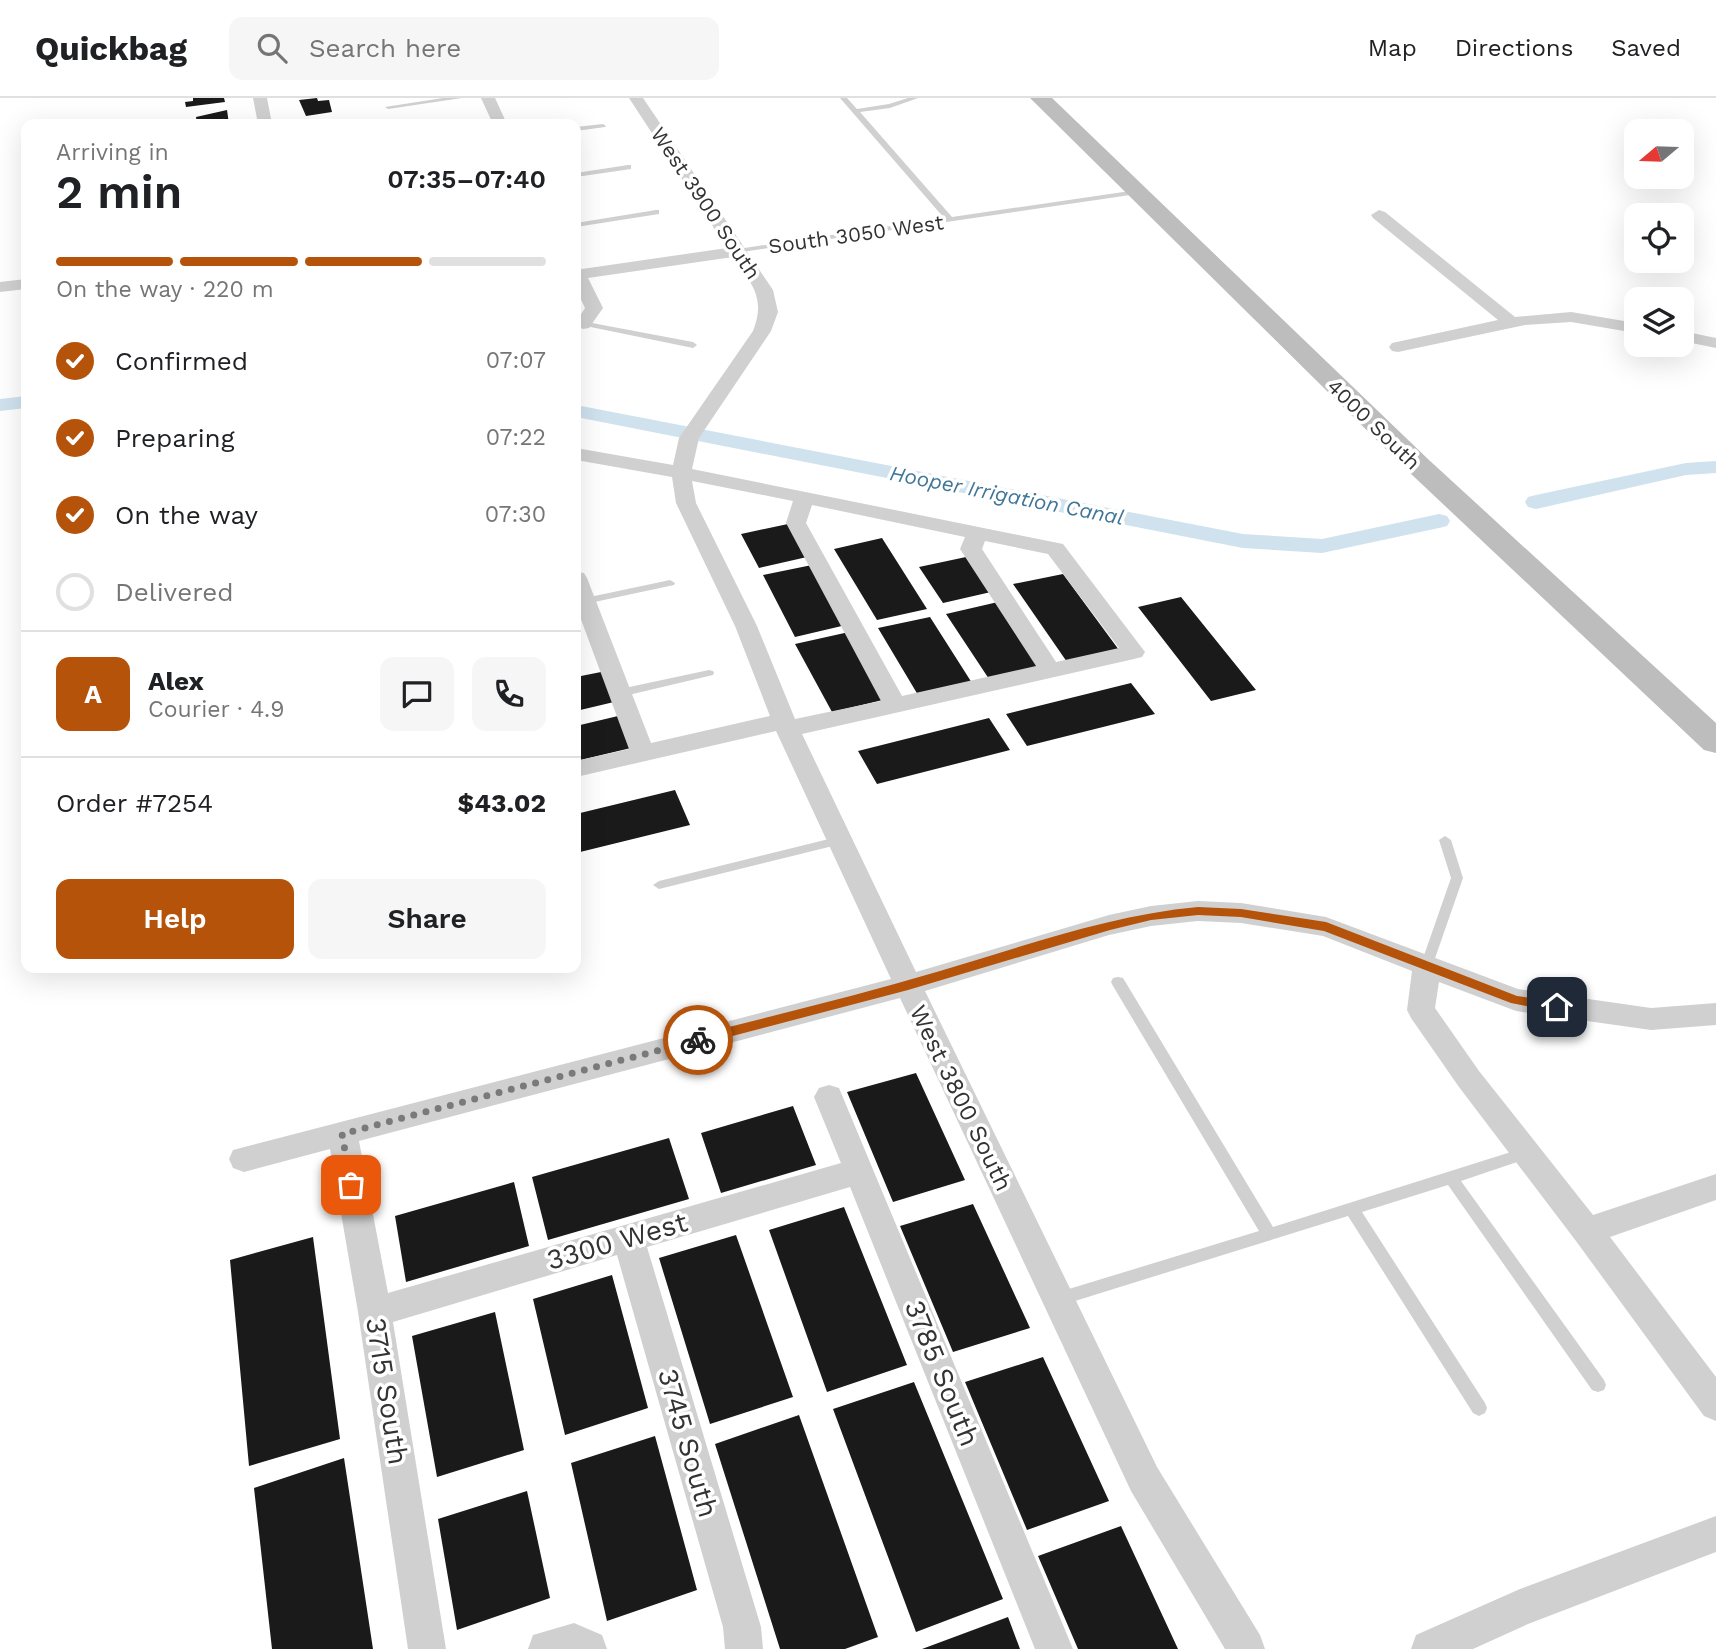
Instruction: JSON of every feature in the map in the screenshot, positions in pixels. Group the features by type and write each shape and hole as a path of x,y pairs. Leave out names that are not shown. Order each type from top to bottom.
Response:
{"main road":[{"name":"4000 South","path":"1040,98 1419,466 1716,742"}],"street":[{"path":"260,98 264,119"},
{"path":"492,98 498,119"},
{"name":"West 3900 South","path":"636,98 764,290 769,312 762,331 702,416"},
{"path":"1379,215 1512,323"},
{"name":"South 3050 West","path":"581,273 738,251"},
{"path":"581,284 594,309 581,321"},
{"path":"0,287 21,285"},
{"path":"1398,346 1512,323 1571,317 1624,326"},
{"path":"1694,338 1716,343"},
{"name":"West 3800 South","path":"702,416 689,438 683,467 686,503 746,626 786,725 908,985 1144,1479 1245,1649"},
{"path":"581,455 683,467 804,497 1055,549 1134,652 895,705 643,753 581,768"},
{"path":"804,497 796,523 895,705"},
{"path":"977,533 971,549 1050,670"},
{"path":"581,591 585,601 587,636 620,693 643,753"},
{"path":"244,1159 908,985 1110,925 1151,916 1198,911 1241,913 1326,927 1516,1000 1651,1019 1716,1014"},
{"path":"1427,964 1421,1010 1469,1079 1587,1231 1716,1405"},
{"name":"3785 South","path":"829,1097 1054,1649"},
{"name":"3715 South","path":"342,1134 375,1312 427,1649"},
{"name":"3300 West","path":"375,1312 859,1171"},
{"path":"1587,1231 1716,1187"},
{"name":"3745 South","path":"628,1238 742,1627 744,1649"},
{"path":"1430,1649 1520,1608 1716,1534"},
{"path":"547,1649 574,1642 588,1649"}],"lane":[{"path":"388,107 459,98"},
{"path":"843,98 950,220"},
{"path":"864,100 879,102 894,98"},
{"path":"855,111 890,106 915,98"},
{"path":"581,129 603,126"},
{"path":"581,174 628,167"},
{"name":"South 3050 West","path":"738,251 1137,192"},
{"path":"581,224 656,212"},
{"path":"581,323 693,345"},
{"path":"585,601 670,583"},
{"path":"620,693 709,673"},
{"path":"659,886 841,840"},
{"path":"1427,964 1457,878 1445,840"},
{"path":"1118,982 1269,1234"},
{"path":"1058,1299 1527,1153"},
{"path":"1451,1178 1598,1385"},
{"path":"1351,1208 1479,1408"}],"building":[{"path":"193,98 224,98 225,102 186,107 185,102 193,101"},
{"path":"317,98 318,101 329,100 332,112 306,116 299,100"},
{"path":"227,110 228,119 196,119"},
{"path":"788,524 807,557 759,568 741,534"},
{"path":"882,538 927,609 877,620 834,549"},
{"path":"966,557 991,592 943,603 919,567"},
{"path":"812,565 846,625 795,637 763,575"},
{"path":"1063,574 1119,650 1067,662 1013,584"},
{"path":"1181,597 1256,690 1211,701 1138,607"},
{"path":"998,602 1042,667 989,679 946,614"},
{"path":"930,617 972,683 918,695 878,628"},
{"path":"849,632 887,699 832,712 795,644"},
{"path":"601,672 614,702 581,710 581,676"},
{"path":"1131,683 1155,714 1027,746 1006,714"},
{"path":"618,716 631,748 581,760 581,725"},
{"path":"989,718 1010,750 877,784 858,751"},
{"path":"675,790 690,825 581,852 581,813"},
{"path":"916,1073 965,1180 893,1202 847,1092"},
{"path":"793,1106 816,1165 721,1193 701,1133"},
{"path":"669,1138 689,1199 548,1240 532,1177"},
{"path":"514,1182 529,1246 406,1282 395,1216"},
{"path":"973,1204 1030,1328 953,1352 900,1226"},
{"path":"844,1207 907,1365 827,1392 769,1230"},
{"path":"736,1235 793,1397 710,1424 659,1258"},
{"path":"313,1237 340,1439 249,1466 230,1260"},
{"path":"612,1275 648,1408 565,1435 533,1299"},
{"path":"495,1312 524,1450 437,1477 412,1336"},
{"path":"1043,1357 1109,1501 1027,1530 965,1382"},
{"path":"914,1382 1003,1599 916,1632 833,1409"},
{"path":"799,1415 878,1637 845,1649 780,1649 715,1444"},
{"path":"655,1436 697,1590 607,1621 571,1463"},
{"path":"344,1458 373,1649 272,1649 254,1488"},
{"path":"527,1491 550,1598 457,1630 438,1519"},
{"path":"1121,1526 1178,1649 1078,1649 1038,1556"},
{"path":"1008,1617 1020,1649 922,1649"}],"waterway":[{"name":"Hooper Irrigation Canal","path":"0,405 21,403"},
{"name":"Hooper Irrigation Canal","path":"581,412 1243,541 1322,546 1439,521"},
{"name":"Hooper Irrigation Canal","path":"1536,502 1686,469 1716,467"}],"way so far":[{"path":"351,1185 342,1134 698,1040"}],"route":[{"path":"698,1040 908,985 1110,925 1151,916 1198,911 1241,913 1326,927 1516,1000 1557,1007"}]}
